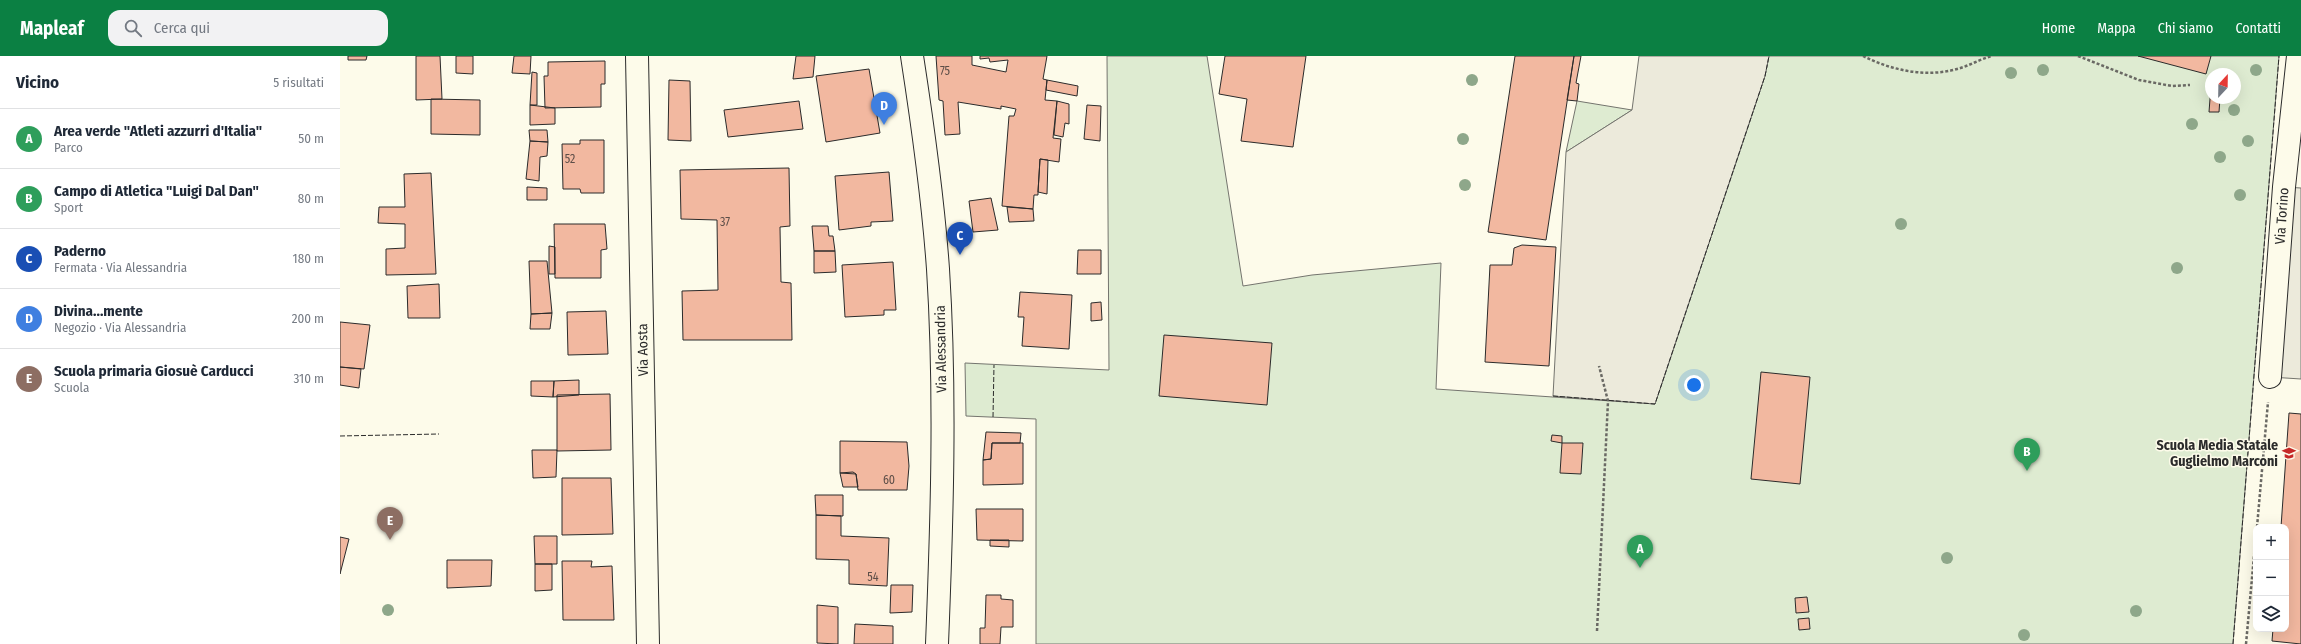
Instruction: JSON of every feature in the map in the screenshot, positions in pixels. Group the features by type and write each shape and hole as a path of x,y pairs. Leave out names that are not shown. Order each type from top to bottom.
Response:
{"street":[{"name":"Via Aosta","path":"637,56 648,644"},
{"name":"Via Alessandria","path":"912,56 930,187 941,330 942,514 937,644"},
{"name":"Via Torino","path":"2270,377 2284,187 2298,56"}],"path":[{"path":"1863,56 1890,68 1934,73 1957,69 1992,56"},
{"path":"2078,56 2139,80 2172,86 2190,85"},
{"path":"1597,631 1608,401 1599,366"},
{"path":"2257,524 2270,377"},
{"path":"2246,644 2254,560"}],"green space":[{"path":"1107,56 1207,56 1243,286 1312,275 1441,263 1436,389 1655,404 1765,76 1769,56 2279,56 2233,644 1036,644 1036,419 966,416 965,363 1109,370"},
{"path":"1577,101 1632,110 1566,152"}],"shaded area":[{"path":"1639,56 1769,56 1765,76 1655,404 1553,396 1566,152 1632,110"},
{"path":"2284,187 2301,188 2301,379 2270,377"}],"building":[{"path":"348,56 367,56 366,60 348,60"},
{"path":"416,56 440,56 442,99 416,100"},
{"path":"456,56 473,56 473,74 456,73"},
{"path":"514,56 531,56 530,74 512,73"},
{"path":"796,56 815,56 813,77 793,79"},
{"path":"936,56 972,56 972,65 1006,72 1008,60 990,62 989,58 980,59 980,56 1047,56 1043,79 1047,80 1045,100 1057,101 1053,138 1061,139 1059,162 1040,159 1038,195 1034,195 1033,209 1002,206 1009,116 1014,116 1016,109 1001,106 1001,109 958,102 960,134 945,135 943,101 939,100"},
{"path":"1225,56 1306,56 1293,147 1241,141 1247,99 1219,94"},
{"path":"1515,56 1574,56 1546,240 1488,232"},
{"path":"1574,56 1581,56 1576,83 1579,84 1577,101 1567,100"},
{"path":"2138,56 2211,56 2208,68 2205,68 2205,74"},
{"path":"605,61 605,84 601,84 601,107 545,108 544,76 548,76 548,62"},
{"path":"869,69 880,133 826,142 816,76"},
{"path":"532,72 537,73 537,105 530,105"},
{"path":"669,80 690,81 691,141 668,140"},
{"path":"1047,80 1078,86 1077,96 1046,90"},
{"path":"431,99 480,100 480,135 431,134"},
{"path":"799,101 803,129 728,137 724,110"},
{"path":"1057,101 1069,104 1069,124 1065,123 1063,137 1054,135"},
{"path":"2210,104 2220,104 2219,112 2209,112"},
{"path":"530,105 555,108 555,124 530,125"},
{"path":"1087,105 1101,106 1100,141 1084,139"},
{"path":"529,130 547,130 548,142 530,141"},
{"path":"580,140 604,140 604,193 581,193 580,189 563,189 562,144 580,144"},
{"path":"530,141 548,142 547,156 540,157 539,181 526,179"},
{"path":"1040,159 1048,160 1047,194 1038,192"},
{"path":"789,168 790,226 780,227 781,282 791,283 792,340 683,340 682,291 718,290 717,220 681,219 680,170"},
{"path":"889,172 893,221 871,222 871,226 839,230 835,176"},
{"path":"431,173 436,274 386,275 386,249 405,248 405,224 378,223 379,207 405,207 404,174"},
{"path":"527,187 547,188 547,200 527,200"},
{"path":"991,198 998,230 973,232 969,201"},
{"path":"1007,207 1033,209 1034,221 1009,222"},
{"path":"554,224 605,224 607,249 601,250 601,278 555,278"},
{"path":"812,226 828,226 829,236 833,236 835,251 814,251"},
{"path":"1522,245 1556,247 1549,366 1485,362 1490,265 1512,265 1514,248"},
{"path":"549,246 555,247 555,274 549,274"},
{"path":"1078,250 1101,250 1101,274 1077,274"},
{"path":"814,251 835,251 836,272 814,273"},
{"path":"529,261 547,261 552,313 531,314"},
{"path":"893,262 896,310 884,310 884,315 845,317 842,265"},
{"path":"439,284 440,318 408,318 407,286"},
{"path":"1020,292 1072,295 1069,349 1022,346 1024,317 1018,317"},
{"path":"1101,302 1102,320 1091,321 1091,303"},
{"path":"606,311 608,354 568,355 567,312"},
{"path":"552,313 550,329 530,329 531,314"},
{"path":"340,322 370,325 364,369 340,367"},
{"path":"1164,335 1272,343 1267,405 1159,396"},
{"path":"340,367 361,369 359,388 340,385"},
{"path":"1761,372 1810,377 1800,484 1751,479"},
{"path":"579,380 579,395 553,397 554,381"},
{"path":"531,381 554,381 553,397 531,396"},
{"path":"610,394 611,450 557,451 557,395"},
{"path":"2289,413 2301,414 2301,644 2272,641 2273,632 2289,632 2289,524 2281,524"},
{"path":"986,432 1021,433 1020,443 992,443 991,459 983,460"},
{"path":"1552,435 1562,436 1562,443 1551,441"},
{"path":"840,441 907,442 909,466 907,490 858,490 856,474 840,473"},
{"path":"992,443 1023,443 1023,484 983,485 983,460 991,459"},
{"path":"1562,443 1583,443 1581,474 1560,473"},
{"path":"532,450 557,450 556,477 533,478"},
{"path":"853,472 856,474 858,487 843,487 840,473"},
{"path":"562,478 611,478 613,534 562,535"},
{"path":"815,495 843,495 843,516 816,515"},
{"path":"976,509 1023,509 1023,541 977,540"},
{"path":"816,515 841,516 841,536 889,538 887,586 849,584 849,560 816,559"},
{"path":"534,536 557,536 557,564 535,564"},
{"path":"340,537 349,539 340,574"},
{"path":"990,540 1009,540 1009,547 990,546"},
{"path":"447,560 492,560 491,586 447,588"},
{"path":"562,561 592,561 591,567 612,566 614,620 563,620"},
{"path":"535,564 552,564 552,590 535,591"},
{"path":"891,585 913,585 912,612 890,613"},
{"path":"986,595 1001,595 1001,599 1013,600 1013,627 1001,627 1000,644 980,644 980,628 985,628"},
{"path":"1807,597 1809,612 1796,613 1795,598"},
{"path":"817,605 838,607 838,644 817,643"},
{"path":"1809,618 1810,629 1799,630 1798,619"},
{"path":"855,624 893,626 893,644 854,644"}],"fence":[{"path":"1553,396 1655,404 1765,76 1769,56"},
{"path":"2233,644 2279,56"},
{"path":"993,417 994,365"},
{"path":"340,436 439,434"}],"place":[{"name":"Divina...mente","path":"884,125"},
{"name":"Paderno","path":"960,255"},
{"name":"Scuola Media Statale Guglielmo Marconi","path":"2289,453"},
{"name":"Campo di Atletica \"Luigi Dal Dan\"","path":"2027,471"},
{"name":"Scuola primaria Giosuè Carducci","path":"390,540"},
{"name":"Area verde \"Atleti azzurri d'Italia\"","path":"1640,568"}]}
